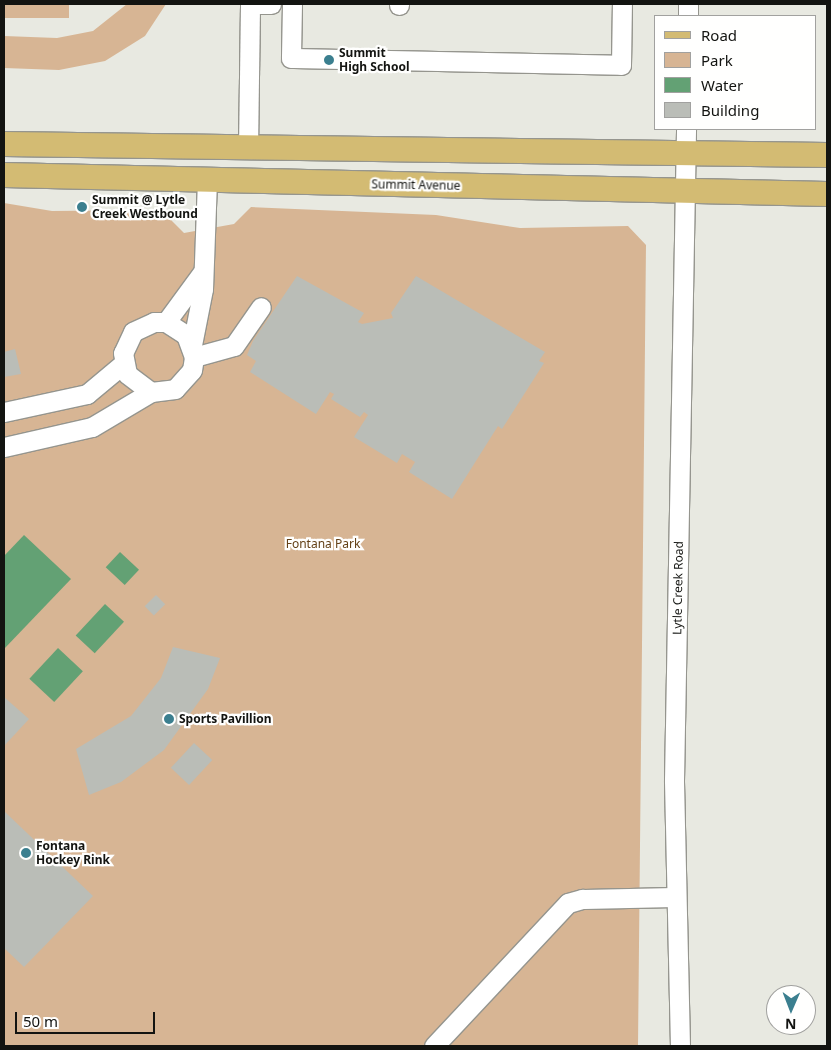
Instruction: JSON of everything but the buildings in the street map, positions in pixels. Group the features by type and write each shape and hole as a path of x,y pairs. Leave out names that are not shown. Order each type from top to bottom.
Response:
{"main road":[{"path":"4,144 248,149 686,140 827,155"},
{"name":"Summit Avenue","path":"4,175 827,194"}],"street":[{"path":"248,149 250,4 271,4"},
{"path":"292,4 291,58 622,65 622,4"},
{"name":"Lytle Creek Road","path":"680,1046 674,780 686,140"},
{"path":"4,447 92,427 151,392 170,391 185,381 199,321 208,180"},
{"path":"166,322 202,272"},
{"path":"193,351 234,346 261,308"},
{"path":"151,392 133,383 123,364 122,353 133,332 154,322 166,322 182,331 193,351"},
{"path":"4,412 87,394 123,364"},
{"path":"434,1046 568,904 582,899 676,897"}],"green space":[{"path":"4,4 69,4 69,18 4,18"},
{"path":"127,4 166,4 145,36 105,61 59,70 4,68 4,36 57,38 93,31"},
{"name":"Fontana Park","path":"4,203 52,211 161,210 184,233 234,224 251,207 436,215 520,228 628,226 646,245 638,1046 4,1046"}],"water":[{"path":"24,535 71,579 4,649 4,556"},
{"path":"120,552 139,570 125,585 106,567"},
{"path":"105,604 124,622 95,653 76,635"},
{"path":"58,648 83,671 54,702 29,679"}],"place":[{"name":"Summit High School","path":"329,60"},
{"name":"Summit @ Lytle Creek Westbound","path":"82,207"},
{"name":"Sports Pavillion","path":"169,719"},
{"name":"Fontana Hockey Rink","path":"26,853"}]}
